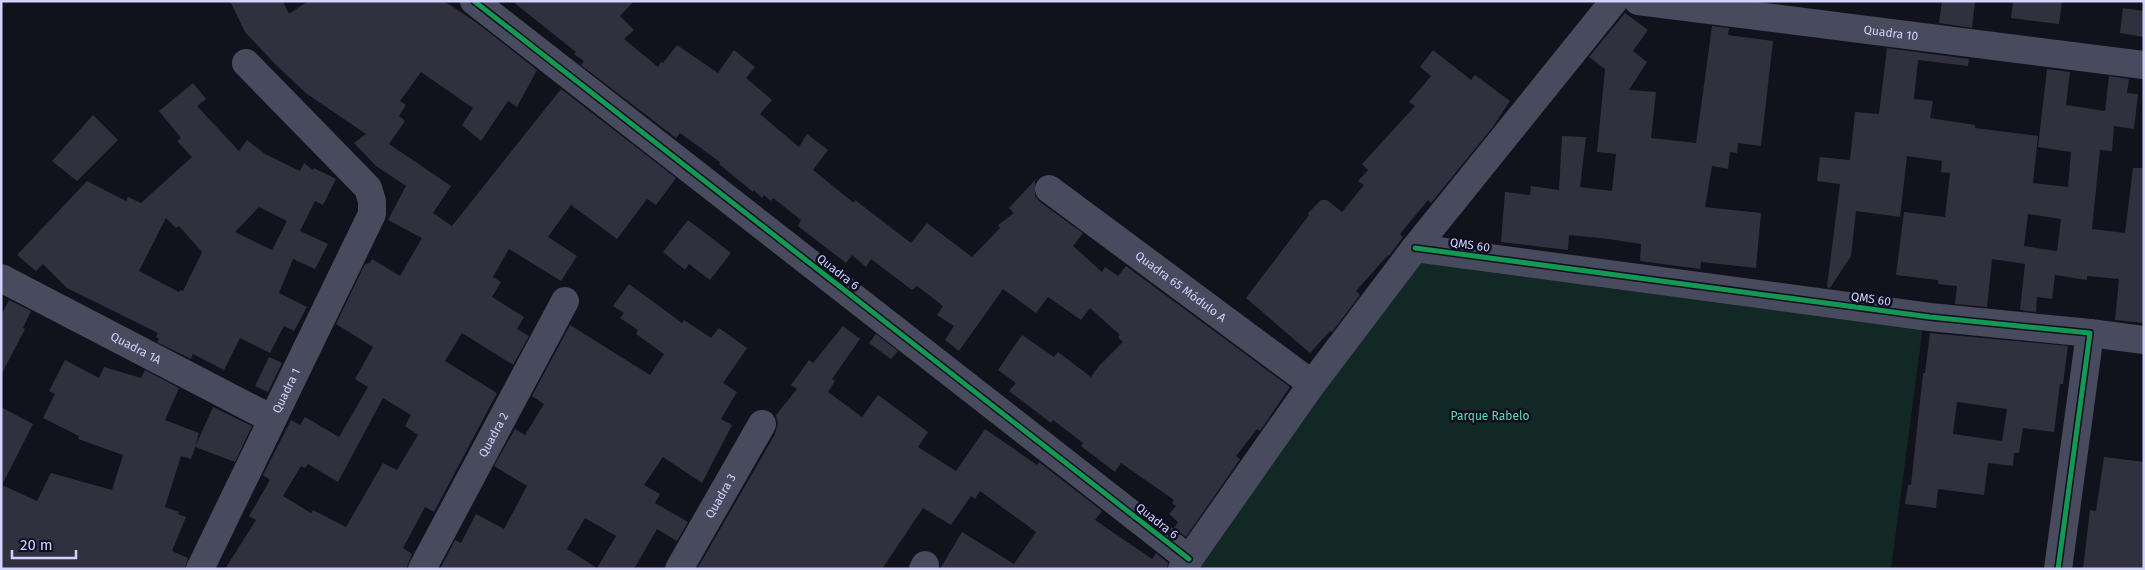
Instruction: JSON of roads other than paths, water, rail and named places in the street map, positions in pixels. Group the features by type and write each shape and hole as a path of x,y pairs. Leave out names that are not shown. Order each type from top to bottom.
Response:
{"street":[{"name":"Quadra 6","path":"474,1 1186,564"},
{"path":"1186,564 1312,384 1415,248 1614,1"},
{"name":"Quadra 10","path":"1638,1 2144,65"},
{"name":"Quadra 1","path":"200,569 372,214 372,201 368,188 359,177 246,63"},
{"name":"Quadra 65 Módulo A","path":"1049,189 1312,384"},
{"name":"QMS 60","path":"1415,248 1930,317 2144,340"},
{"name":"Quadra 1A","path":"1,278 272,419"},
{"name":"Quadra 2","path":"422,569 565,301"},
{"path":"2058,569 2090,333"},
{"name":"Quadra 3","path":"679,569 762,424"}],"park label":[{"name":"Parque Rabelo","path":"1490,416"}]}
